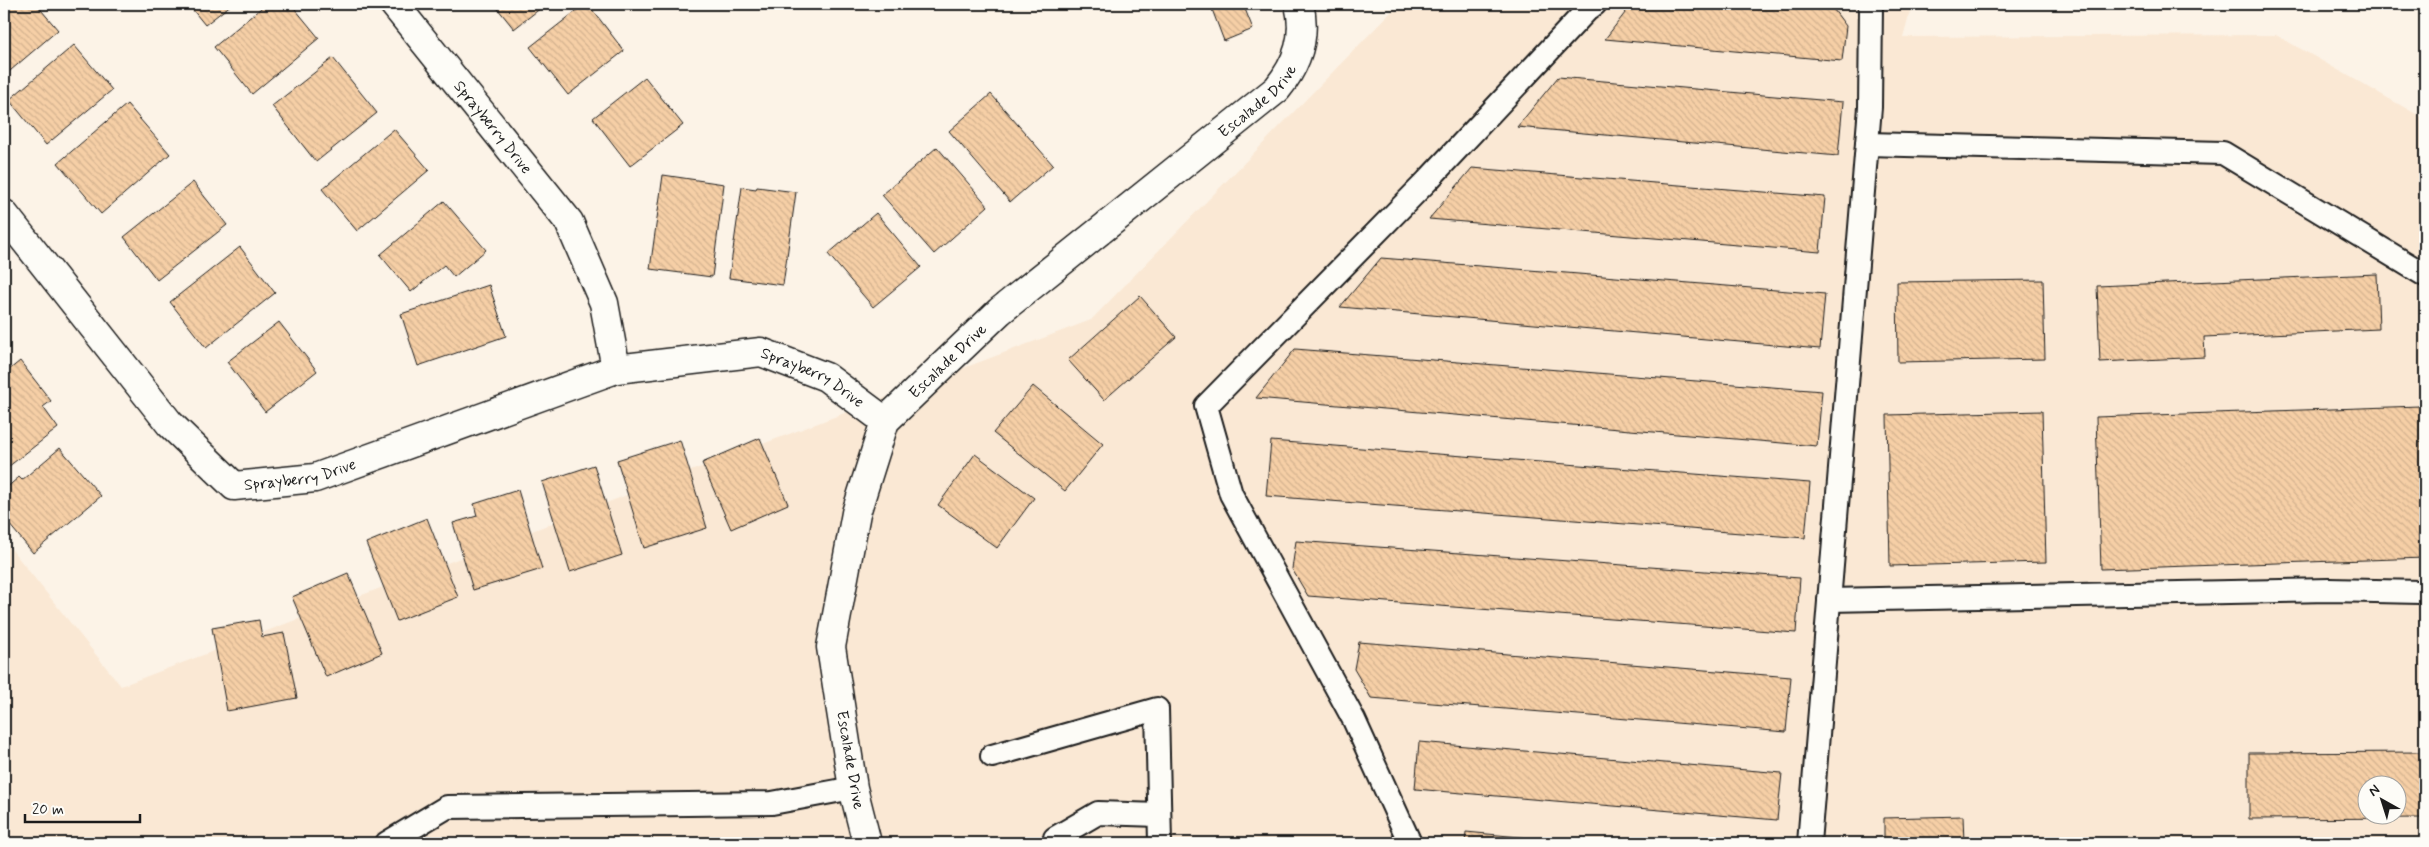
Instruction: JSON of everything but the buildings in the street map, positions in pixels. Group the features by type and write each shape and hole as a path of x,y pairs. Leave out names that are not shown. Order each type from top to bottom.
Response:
{"street":[{"name":"Sprayberry Drive","path":"394,4 569,222 604,303 616,369"},
{"name":"Escalade Drive","path":"867,843 854,788 831,647 856,512 885,421 1000,311 1277,89 1290,73 1300,51 1302,32 1299,4"},
{"name":"Sprayberry Drive","path":"4,214 170,424 234,486 314,478 616,369 761,352 826,377 885,421"}],"lane":[{"path":"1410,843 1354,720 1231,494 1206,406 1427,181 1587,10 1595,4"},
{"path":"1809,843 1870,107 1871,5 1869,4"},
{"path":"1867,144 2223,153 2425,275"},
{"path":"1829,600 2425,590"},
{"path":"992,756 1157,709 1160,843"},
{"path":"388,843 447,807 772,804 854,788"},
{"path":"1054,843 1055,838 1098,813 1159,815"}],"shaded area":[{"path":"1399,4 1912,4 1903,37 2276,35 2425,119 2425,843 4,843 4,540 121,686 1091,320"}]}
